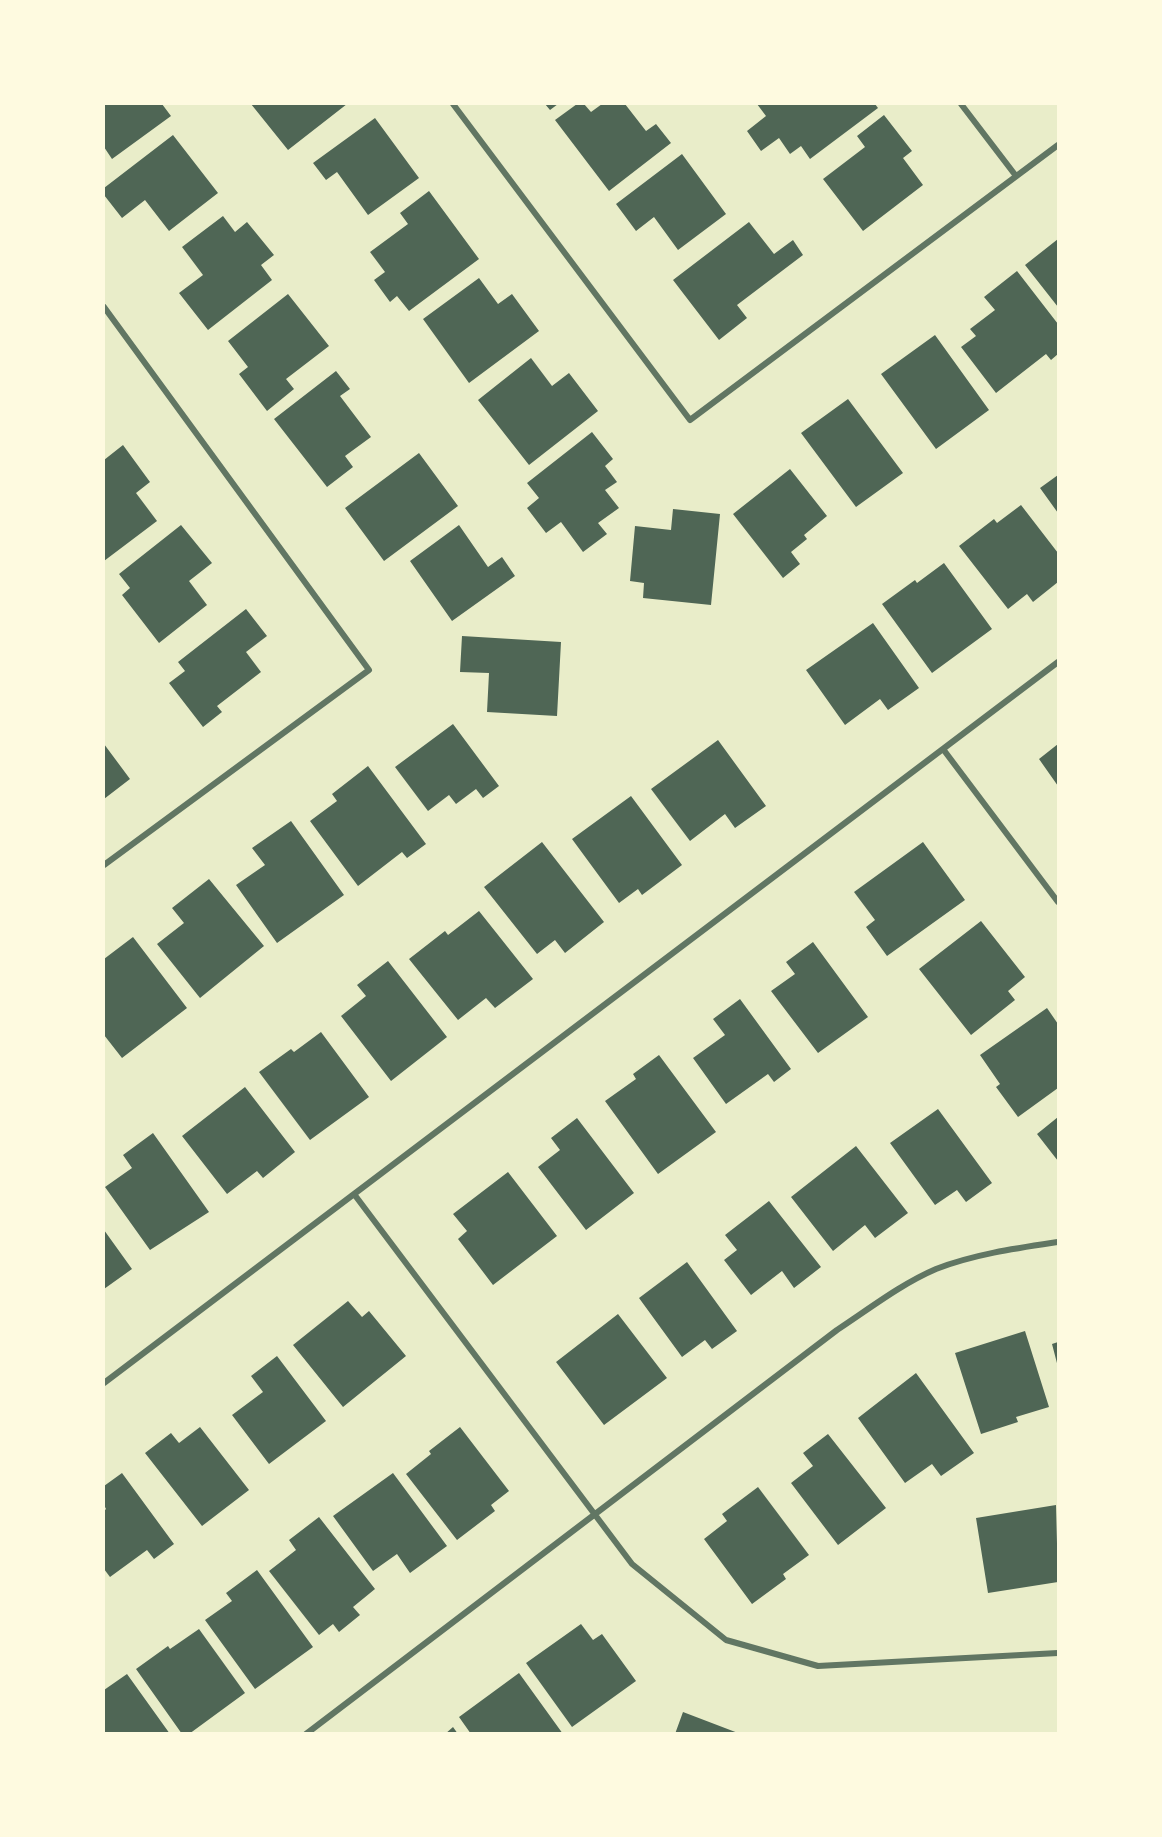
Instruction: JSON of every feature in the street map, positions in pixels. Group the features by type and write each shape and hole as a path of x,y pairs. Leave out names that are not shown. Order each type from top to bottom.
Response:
{"street":[{"path":"453,104 690,420 1059,145"},
{"path":"962,104 1016,176"},
{"path":"104,307 369,670 104,865"},
{"path":"104,1383 1059,662"},
{"path":"943,749 1059,902"},
{"path":"354,1194 632,1564 726,1640 818,1666 1059,1653"},
{"path":"306,1734 837,1330 907,1284 937,1269 976,1257 1059,1242"}],"building":[{"path":"104,104 162,104 171,116 112,159 104,147"},
{"path":"251,104 347,104 288,150"},
{"path":"545,104 558,104 550,110"},
{"path":"577,104 584,104 591,112 602,104 625,104 646,131 656,124 671,143 609,191 555,120"},
{"path":"757,104 875,104 878,108 810,159 801,146 790,154 779,138 761,151 747,131 766,116"},
{"path":"884,115 912,151 903,158 923,185 863,231 823,179 865,147 857,136"},
{"path":"375,118 419,178 368,215 337,172 326,180 313,163"},
{"path":"173,135 218,193 169,231 145,200 122,218 104,195 104,188"},
{"path":"682,154 726,214 678,250 654,217 636,231 616,204"},
{"path":"429,191 479,259 409,311 397,296 390,302 374,280 385,272 370,252 408,224 400,213"},
{"path":"223,216 235,232 247,222 274,255 261,265 272,280 208,330 179,293 203,275 182,247"},
{"path":"749,222 774,254 793,240 803,255 737,305 747,318 719,340 673,280"},
{"path":"1058,239 1058,307 1025,265"},
{"path":"1017,271 1058,324 1058,354 1051,360 1046,354 996,393 961,347 976,336 970,329 995,310 984,297"},
{"path":"479,278 498,304 512,294 539,331 469,383 423,319"},
{"path":"288,294 329,346 286,379 294,389 267,411 239,374 248,367 228,341"},
{"path":"935,335 989,410 936,449 881,374"},
{"path":"531,358 552,386 569,373 598,411 529,465 478,400"},
{"path":"336,371 350,389 340,396 371,437 345,456 353,467 327,487 274,419"},
{"path":"848,399 903,473 856,507 801,433"},
{"path":"592,432 613,459 605,466 617,482 605,490 619,508 598,523 607,534 583,552 561,522 546,533 527,508 539,498 527,483"},
{"path":"123,445 150,482 136,493 157,521 104,561 104,460"},
{"path":"419,453 458,506 384,561 345,508"},
{"path":"790,469 827,516 804,535 807,539 791,552 800,564 783,578 733,514"},
{"path":"1058,475 1058,513 1040,488"},
{"path":"1021,505 1058,553 1058,582 1033,602 1027,594 1008,609 959,546 994,519 997,523"},
{"path":"673,509 720,514 711,605 643,598 644,583 630,581 635,526 671,530"},
{"path":"181,525 212,563 189,581 207,605 159,643 122,595 130,588 119,574"},
{"path":"459,525 488,567 502,557 515,576 452,621 410,561"},
{"path":"944,563 992,629 932,673 882,604 915,580 917,583"},
{"path":"246,609 267,636 246,652 261,672 217,706 222,712 203,727 169,683 185,671 178,662"},
{"path":"873,623 919,688 888,710 880,699 845,725 806,670"},
{"path":"462,636 561,642 557,716 487,712 489,673 460,672"},
{"path":"453,724 499,786 483,798 476,789 456,804 449,795 428,811 395,767"},
{"path":"718,740 766,806 735,828 725,814 690,841 651,789"},
{"path":"104,744 130,779 104,799"},
{"path":"1058,744 1058,786 1039,759"},
{"path":"368,766 426,844 407,858 402,852 358,886 310,821 337,801 332,794"},
{"path":"631,796 682,865 642,895 638,889 619,903 572,839"},
{"path":"291,821 344,895 277,943 236,885 265,865 252,848"},
{"path":"542,842 604,922 565,953 555,940 537,954 484,887"},
{"path":"923,842 965,900 887,956 866,927 875,920 854,892"},
{"path":"209,879 264,946 200,998 157,944 184,923 172,908"},
{"path":"479,911 533,979 495,1008 486,998 458,1020 409,959 445,931 448,935"},
{"path":"981,921 1025,977 1008,991 1015,1000 971,1035 919,969"},
{"path":"133,937 187,1008 122,1058 104,1035 104,959"},
{"path":"813,942 868,1017 818,1053 771,991 795,974 786,962"},
{"path":"388,961 447,1037 391,1081 341,1016 366,996 357,985"},
{"path":"740,999 791,1069 774,1082 768,1074 726,1104 693,1058 725,1035 713,1019"},
{"path":"1047,1008 1058,1024 1058,1088 1018,1117 996,1087 1000,1084 980,1055"},
{"path":"321,1032 369,1097 310,1140 259,1072 291,1049 294,1052"},
{"path":"659,1055 716,1132 658,1174 605,1101 636,1079 633,1074"},
{"path":"245,1087 295,1152 263,1178 257,1171 227,1194 182,1136"},
{"path":"938,1109 992,1183 966,1202 957,1190 935,1205 890,1143"},
{"path":"1058,1117 1058,1161 1037,1134"},
{"path":"577,1118 634,1193 586,1230 538,1167 560,1150 551,1138"},
{"path":"153,1133 209,1212 150,1250 105,1187 132,1168 123,1155"},
{"path":"856,1146 908,1213 875,1238 865,1225 833,1251 791,1197"},
{"path":"508,1172 557,1236 493,1285 458,1239 467,1231 453,1214"},
{"path":"769,1201 821,1267 794,1288 782,1271 751,1295 724,1260 737,1250 725,1235"},
{"path":"104,1230 132,1269 104,1289"},
{"path":"687,1262 737,1331 712,1349 705,1340 682,1357 639,1298"},
{"path":"348,1301 362,1317 369,1311 406,1356 343,1407 293,1345"},
{"path":"618,1314 667,1378 604,1425 556,1362"},
{"path":"1025,1331 1049,1407 1016,1417 1018,1422 981,1434 955,1353"},
{"path":"1058,1342 1058,1367 1052,1344"},
{"path":"277,1356 326,1421 269,1464 232,1415 263,1392 251,1376"},
{"path":"916,1373 974,1453 941,1476 932,1464 905,1483 858,1418"},
{"path":"200,1427 249,1490 202,1526 145,1453 171,1433 179,1443"},
{"path":"460,1427 509,1491 491,1505 495,1511 457,1540 406,1474 431,1454 429,1451"},
{"path":"828,1434 886,1508 838,1545 791,1483 813,1466 803,1453"},
{"path":"122,1473 174,1544 154,1559 147,1550 110,1577 104,1569 104,1511 106,1509 104,1486"},
{"path":"393,1473 447,1546 410,1573 397,1554 373,1571 333,1516"},
{"path":"758,1487 809,1555 783,1574 786,1579 752,1604 704,1539 727,1521 722,1514"},
{"path":"1056,1505 1058,1582 988,1593 976,1518"},
{"path":"319,1517 375,1589 353,1607 360,1615 339,1632 333,1624 319,1635 269,1571 296,1550 289,1540"},
{"path":"257,1570 313,1647 255,1689 205,1620 232,1601 226,1593"},
{"path":"581,1624 593,1640 602,1634 636,1681 572,1727 526,1663"},
{"path":"199,1629 245,1693 189,1734 182,1734 136,1669 168,1646 170,1649"},
{"path":"519,1673 563,1734 471,1734 459,1717"},
{"path":"127,1674 170,1734 104,1734 104,1690"},
{"path":"683,1712 738,1733 738,1734 675,1734"},
{"path":"453,1727 458,1734 445,1734"}]}
